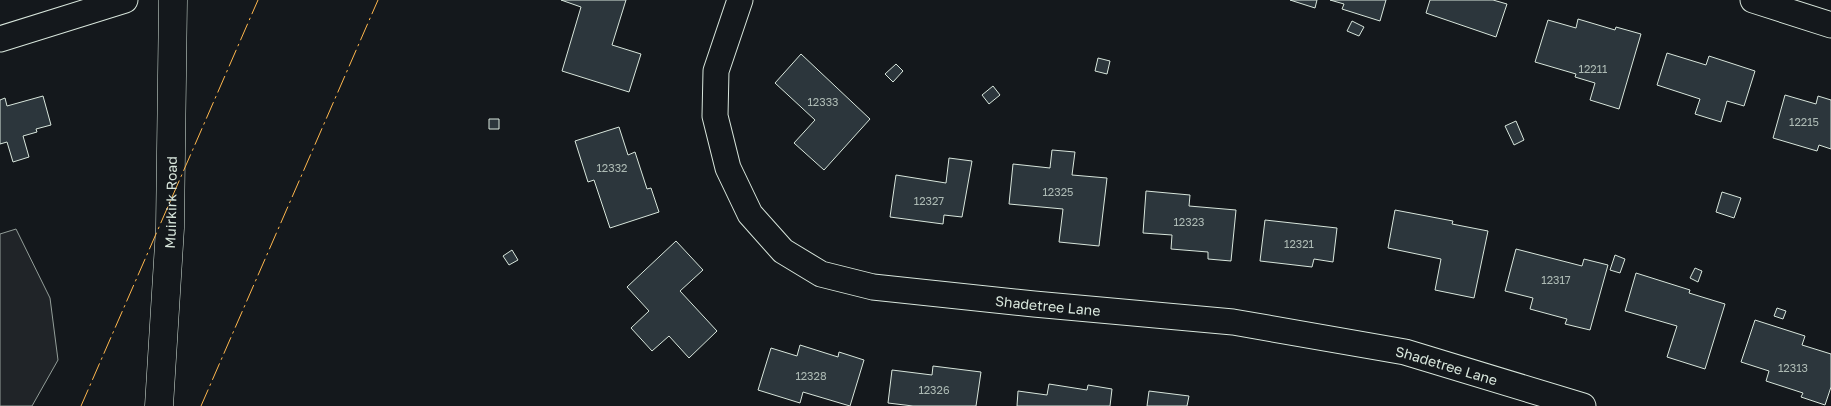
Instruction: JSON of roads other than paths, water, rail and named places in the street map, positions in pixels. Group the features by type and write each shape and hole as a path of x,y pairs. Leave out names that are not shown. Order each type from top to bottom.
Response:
{"main road":[{"name":"Muirkirk Road","path":"159,406 170,228 173,0"}],"street":[{"path":"0,39 126,0"},
{"name":"Shadetree Lane","path":"740,0 716,71 715,116 728,168 750,214 783,251 821,274 873,287 1233,322 1405,352 1584,406"},
{"path":"1753,0 1831,25"}]}
